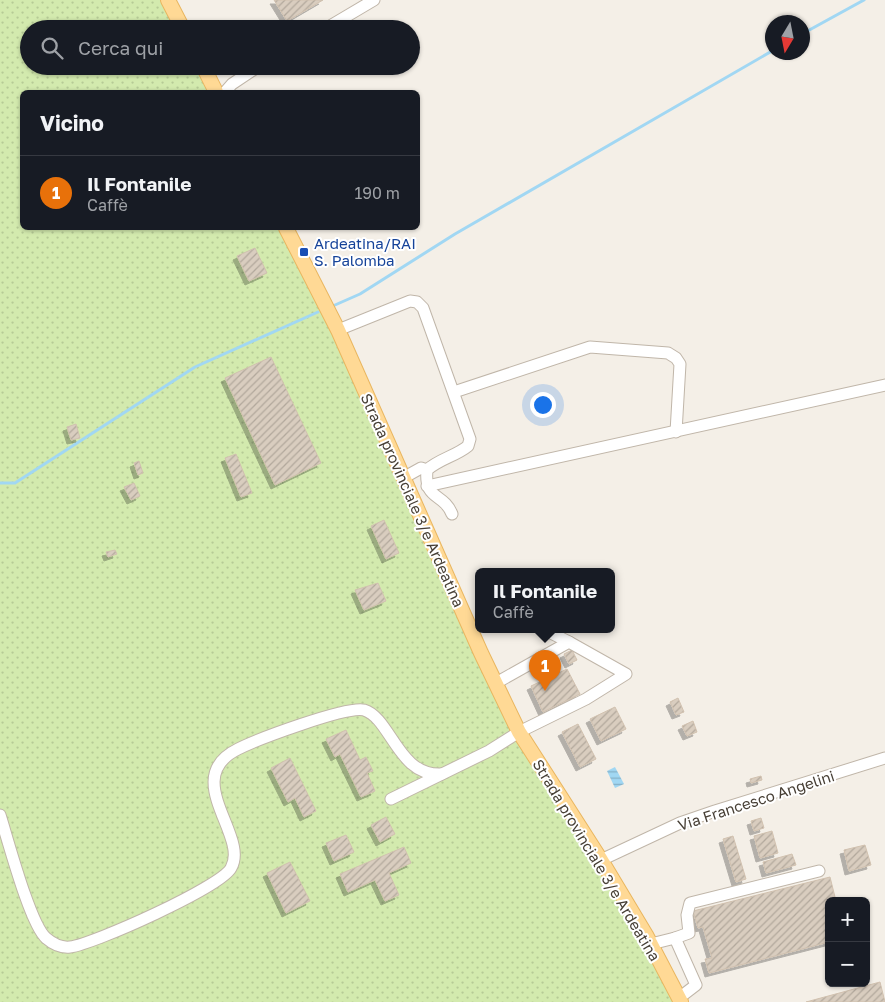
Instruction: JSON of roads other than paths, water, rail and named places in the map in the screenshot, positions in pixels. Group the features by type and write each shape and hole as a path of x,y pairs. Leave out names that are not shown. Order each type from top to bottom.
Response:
{"main road":[{"path":"167,0 178,20"},
{"path":"208,75 215,90"},
{"name":"Strada provinciale 3/e Ardeatina","path":"287,230 338,330 519,732 601,860 651,944 680,1000"}],"street":[{"path":"340,20 374,0"},
{"path":"227,90 245,75"},
{"path":"338,330 410,301 417,302 423,308 470,439 468,446 436,462 427,470 429,493 445,502 452,514"},
{"path":"454,392 590,347 668,353 680,364 676,432"},
{"path":"427,486 885,386"},
{"path":"403,478 421,468 427,470"},
{"path":"390,799 488,751 519,732 626,675 626,672 551,633"},
{"path":"496,682 569,642"},
{"path":"0,816 38,929 56,945 71,947 139,920 203,890 229,871 234,860 233,851 217,800 215,776 223,760 240,748 322,718 352,710 363,710 371,715 402,753 419,769 427,774 442,774"},
{"name":"Via Francesco Angelini","path":"601,860 680,824 715,811 885,758"},
{"path":"651,944 689,933 688,915 690,903 819,871"},
{"path":"675,938 696,985 680,1000"}],"water":[{"path":"615,767 624,784 615,788 607,771"}],"waterway":[{"path":"810,30 864,0"},
{"path":"335,305 360,294 455,234 765,55"},
{"path":"0,483 15,483 195,367 318,312"}],"place":[{"name":"Ardeatina/RAI S. Palomba","path":"304,252"},
{"name":"Il Fontanile","path":"545,691"}]}
